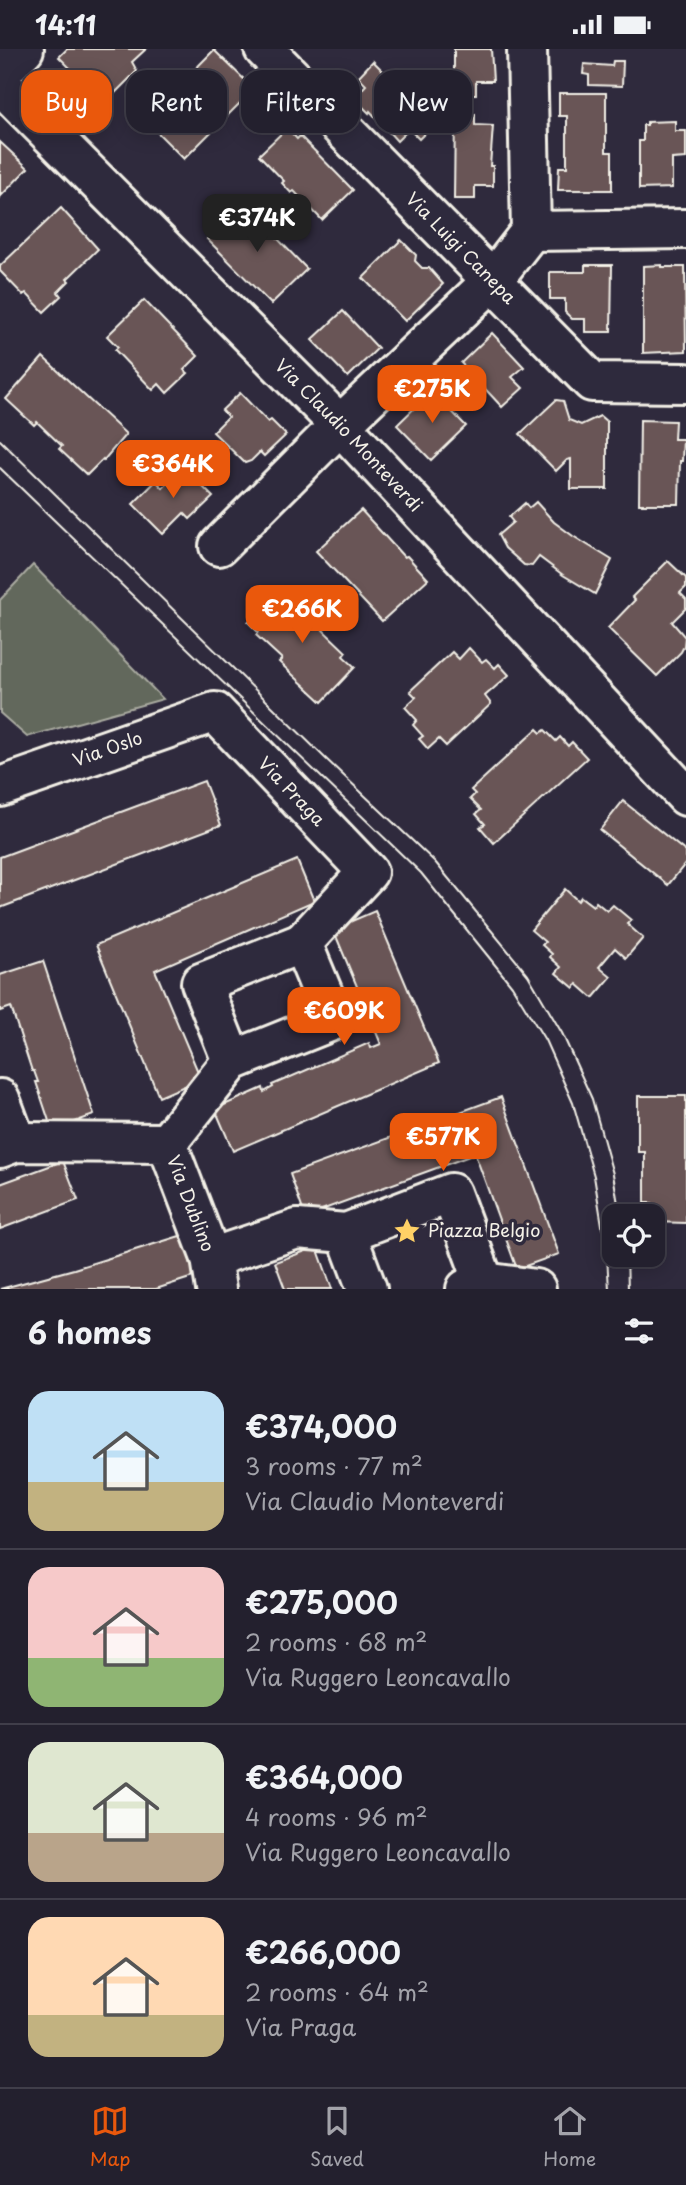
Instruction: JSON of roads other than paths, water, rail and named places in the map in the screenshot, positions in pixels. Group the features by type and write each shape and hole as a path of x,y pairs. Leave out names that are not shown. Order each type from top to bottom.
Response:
{"street":[{"path":"0,73 24,49"},
{"name":"Via Luigi Canepa","path":"264,49 592,382 686,383"},
{"path":"219,546 340,425 492,281 531,231 527,49"},
{"name":"Via Claudio Monteverdi","path":"0,84 340,425 686,796"},
{"path":"531,231 686,229"},
{"name":"Via Oslo","path":"0,787 215,712"},
{"name":"Via Praga","path":"215,712 368,872 302,943"},
{"path":"167,1143 232,1061 334,1020 302,943 201,983 232,1061"},
{"path":"0,1099 8,1145"},
{"name":"Via Dublino","path":"8,1145 167,1143 213,1274"},
{"path":"213,1274 297,1229 346,1233 451,1193 475,1286 536,1289"},
{"path":"346,1233 367,1289"}],"tram line":[{"path":"0,440 435,862 528,975 562,1033 592,1099 613,1174 618,1204"},
{"path":"0,468 421,873 512,986 545,1040 573,1103 594,1176 607,1256 609,1289"},
{"path":"627,1267 628,1289"}],"place":[{"name":"Piazza Belgio","path":"407,1231"}]}
